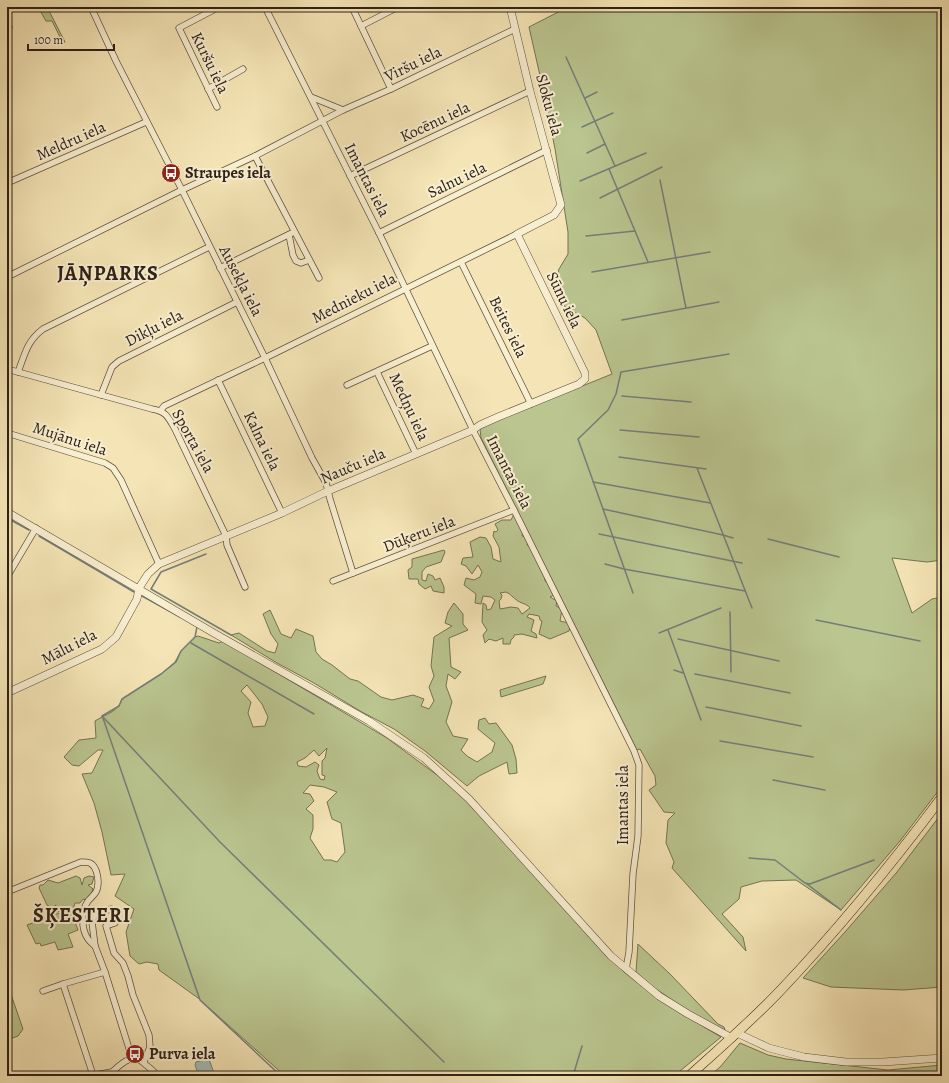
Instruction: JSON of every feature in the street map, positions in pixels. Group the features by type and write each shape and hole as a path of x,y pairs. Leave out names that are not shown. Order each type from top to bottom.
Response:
{"highway":[{"path":"689,1076 735,1035 777,994 830,936 881,875 942,797"}],"street":[{"name":"Ausekļa iela","path":"91,7 116,62 182,190 265,358 312,458 326,483 353,573"},
{"name":"Kuršu iela","path":"217,107 179,28 219,7"},
{"name":"Imantas iela","path":"265,7 380,233 472,430 514,510 634,751 639,765 638,836 633,874 629,952 626,969"},
{"path":"352,7 391,89"},
{"path":"361,26 398,7"},
{"name":"Sloku iela","path":"510,7 530,91 561,205 559,209"},
{"name":"Viršu iela","path":"323,122 343,110 391,89 515,29"},
{"path":"208,89 243,69"},
{"name":"Kocēnu iela","path":"350,176 530,91"},
{"path":"311,97 343,110"},
{"name":"Meldru iela","path":"7,183 146,122"},
{"path":"7,277 323,122"},
{"name":"Salnu iela","path":"380,233 547,150"},
{"path":"255,156 292,234 319,278"},
{"name":"Mednieku iela","path":"161,410 164,406 517,234 554,215 559,209"},
{"path":"292,234 293,255 296,262 300,263 309,260"},
{"path":"220,268 292,234"},
{"name":"Sūnu iela","path":"517,234 585,373 585,379"},
{"path":"18,372 29,344 43,329 209,247"},
{"name":"Beites iela","path":"461,262 530,404"},
{"name":"Dikļu iela","path":"101,395 112,367 119,361 237,302"},
{"path":"347,385 432,346"},
{"name":"Sporta iela","path":"7,369 152,409 161,410 167,416 175,429 226,536 227,545 245,587"},
{"name":"Medņu iela","path":"378,372 416,454"},
{"name":"Nauču iela","path":"139,588 148,574 159,564 282,513 328,491 579,384 585,379"},
{"name":"Kalna iela","path":"218,380 282,513"},
{"name":"Mujānu iela","path":"7,433 78,454 105,463 113,468 121,480 159,564"},
{"name":"Dūķeru iela","path":"333,581 514,510"},
{"path":"7,512 219,636 369,721 424,758 469,799 611,956 659,996 688,1014 768,1048 804,1057 846,1062 883,1062 942,1058"},
{"path":"7,578 36,528"},
{"name":"Mālu iela","path":"7,693 102,649 116,637 137,599 139,588"},
{"path":"7,892 81,862 90,864 94,867 98,879 97,891 88,901 82,918 88,939 95,946"},
{"path":"111,909 96,914 93,918 92,922 95,946 105,972 132,1058"},
{"path":"115,923 106,926 114,953 123,963 133,995 149,1035 150,1047 144,1062"},
{"path":"43,991 105,972"},
{"path":"63,984 91,1075 112,1072 123,1076"},
{"path":"112,1072 122,1063 132,1058 144,1062 157,1076"}],"green space":[{"path":"38,7 47,7 65,42 63,43 52,21 46,21"},
{"path":"568,7 922,7 942,12 942,560 927,562 892,558 912,613 932,599 942,597 942,786 900,841 841,910 796,880 762,881 741,887 739,899 722,914 743,937 746,951 672,868 674,862 666,843 668,820 675,813 664,812 649,790 656,785 655,776 640,749 637,750 481,438 480,429 486,425 612,374 596,330 585,318 565,307 558,292 557,276 559,269 568,254 568,232 555,149 529,27"},
{"path":"514,514 523,530 522,536 527,537 527,545 532,547 541,571 544,572 545,581 548,583 554,595 550,597 557,601 556,606 562,609 560,621 569,623 569,631 550,639 539,634 542,621 540,620 539,616 529,614 527,617 534,620 531,631 536,634 537,638 522,634 514,635 510,644 503,644 503,638 496,641 489,639 485,643 483,635 487,630 482,622 483,603 486,605 487,610 491,609 495,600 491,597 483,596 481,604 475,603 476,594 464,585 466,578 474,580 480,577 482,572 478,565 472,574 466,566 461,564 463,558 473,557 470,542 480,537 486,538 491,547 493,559 501,562 499,547 493,536 494,531 496,532 498,530 495,524 502,520 511,520","holes":["500,593 508,593 516,600 530,608 522,614 518,608 511,607 500,609 499,601 502,595"]},
{"path":"444,550 445,552 441,562 426,567 422,572 422,580 426,581 428,574 433,576 435,580 440,578 444,587 444,593 433,591 431,586 425,589 419,584 418,579 409,579 408,570 412,567 412,559"},
{"path":"454,603 463,614 463,624 468,630 449,638 451,667 461,672 455,679 448,674 446,686 452,702 446,722 453,736 468,739 461,750 477,762 492,752 495,743 478,729 479,720 485,718 489,724 496,723 512,745 516,759 517,773 509,774 507,762 479,776 467,786 425,751 394,729 360,711 231,635 239,633 267,651 275,653 278,644 271,634 263,614 270,610 281,634 291,638 296,629 313,636 316,652 322,659 350,679 358,681 381,697 392,700 413,695 424,699 421,706 429,709 434,701 429,687 434,676 431,666 434,637 452,626 445,623 448,612"},
{"path":"198,636 219,643 223,641 387,738 460,792 624,972 659,998 721,1037 674,1076 285,1076 198,998 159,970 158,964 147,962 139,964 130,956 126,932 134,909 115,896 125,874 111,875 94,803 82,774 92,773 103,750 98,750 79,766 72,765 64,757 79,740 96,738 95,721 115,710 122,699 161,674 175,662 181,651 195,637","holes":["247,685 262,704 268,717 265,726 253,727 248,713 251,702 241,691","327,748 325,758 322,761 322,775 325,776 324,780 320,779 317,771 319,765 315,762 306,767 298,766 297,762 305,758 314,750 319,756","310,785 324,787 337,792 327,802 332,819 341,823 345,852 337,862 324,860 310,838 313,829 313,815 306,809 314,801 310,794 303,793"]},
{"path":"546,676 543,684 501,697 500,690"},
{"path":"942,813 942,987 903,990 831,987 803,978 897,872"},
{"path":"76,876 80,878 82,885 84,878 89,876 94,877 92,884 88,885 93,889 91,895 86,900 83,899 80,903 75,903 73,909 69,907 55,913 54,909 56,905 52,908 47,905 39,888 40,885 43,885 48,880 58,883"},
{"path":"70,909 78,930 68,934 73,947 58,950 55,942 41,946 40,943 36,944 27,925"},
{"path":"638,944 670,974 718,1024 724,1027 725,1030 705,1022 653,987 636,972"},
{"path":"7,983 23,1029 18,1036 7,1040"},
{"path":"740,1043 768,1055 786,1059 888,1070 942,1065 942,1076 710,1076 721,1066"}],"water":[{"path":"209,1059 215,1076 199,1076 195,1065 196,1062"}],"waterway":[{"path":"566,57 615,166"},
{"path":"585,98 597,92"},
{"path":"582,127 613,113"},
{"path":"587,153 605,144"},
{"path":"580,181 646,153"},
{"path":"600,198 662,167"},
{"path":"609,169 648,262"},
{"path":"660,180 686,308"},
{"path":"586,236 635,231"},
{"path":"592,272 710,252"},
{"path":"622,320 719,302"},
{"path":"633,593 578,439 608,410 616,394 621,372 729,354"},
{"path":"622,396 691,402"},
{"path":"620,430 699,437"},
{"path":"619,457 706,469"},
{"path":"697,468 752,608"},
{"path":"593,482 710,503"},
{"path":"603,509 733,538"},
{"path":"7,518 29,530"},
{"path":"599,534 742,563"},
{"path":"39,536 134,592"},
{"path":"768,539 839,557"},
{"path":"206,554 161,572 151,589 231,635"},
{"path":"605,564 624,569 745,591"},
{"path":"142,596 180,617"},
{"path":"659,633 721,608"},
{"path":"730,612 731,672"},
{"path":"816,620 920,641"},
{"path":"102,716 119,706 122,699 161,674 176,662 181,651 195,637 197,627"},
{"path":"668,630 701,720"},
{"path":"678,639 779,661"},
{"path":"191,643 314,714"},
{"path":"674,670 683,673"},
{"path":"695,674 790,693"},
{"path":"706,707 801,726"},
{"path":"102,716 220,842 444,1062"},
{"path":"103,718 200,1000 281,1076"},
{"path":"720,741 813,757"},
{"path":"773,780 825,790"},
{"path":"749,858 775,860 805,883 810,884 874,860"},
{"path":"807,884 841,910"},
{"path":"573,1076 582,1046"}],"place":[{"name":"Straupes iela","path":"171,173"},
{"name":"Purva iela","path":"135,1054"}],"district":[{"name":"JĀŅPARKS","path":"108,273"},
{"name":"ŠĶESTERI","path":"82,915"}]}
